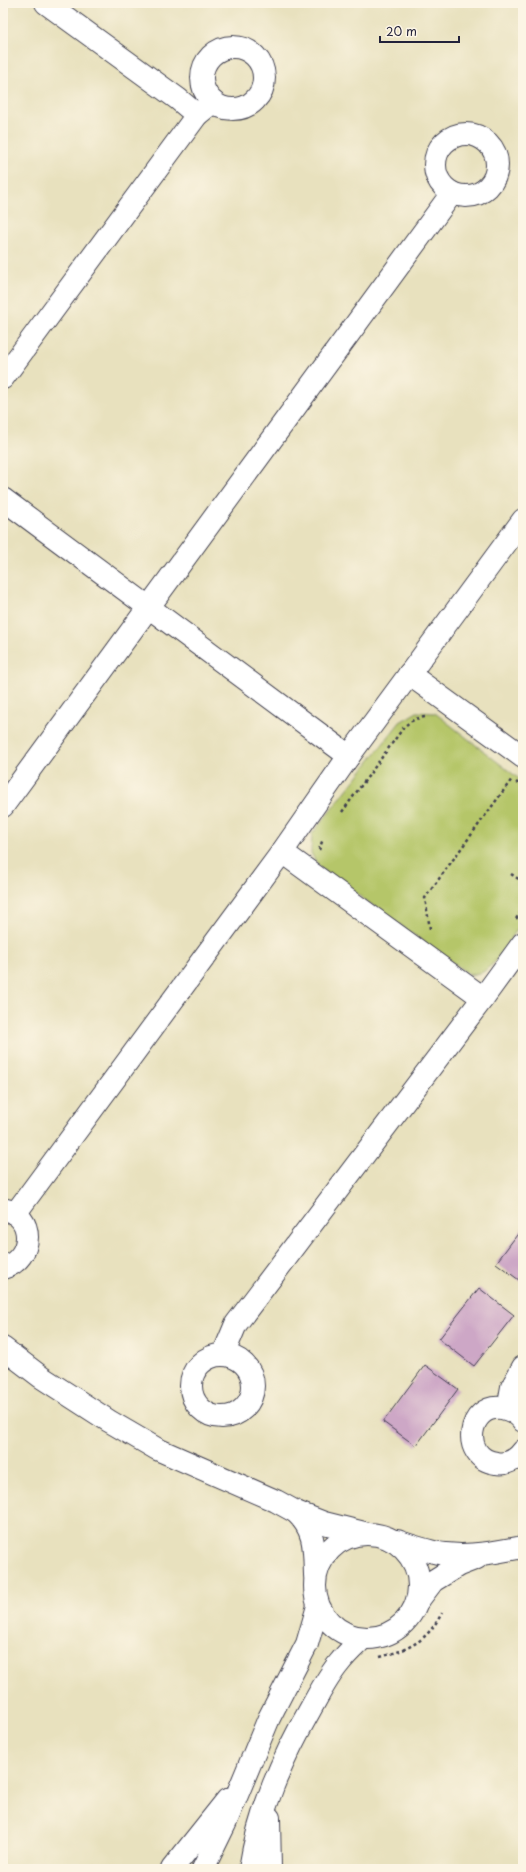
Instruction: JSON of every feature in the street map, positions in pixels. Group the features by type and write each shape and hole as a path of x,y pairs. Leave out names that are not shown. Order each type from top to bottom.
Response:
{"street":[{"path":"3,378 205,109 178,99 46,3"},
{"path":"3,806 452,193"},
{"path":"3,499 349,756"},
{"path":"3,1268 10,1266 18,1260 24,1251 27,1242 26,1231 22,1222 9,1212 282,852 349,756 523,520"},
{"path":"409,674 523,757"},
{"path":"282,852 484,998"},
{"path":"224,1355 236,1324 484,998 523,943"},
{"path":"3,1348 41,1377 157,1449 276,1501 296,1512 324,1523 364,1534"},
{"path":"523,1368 512,1387 516,1415 498,1408 489,1410 480,1415 474,1423 472,1432 472,1442 476,1451 482,1458 491,1462 500,1464 508,1462 516,1458 523,1451"},
{"path":"296,1512 307,1522 312,1536 316,1578"},
{"path":"364,1534 386,1536 392,1540 401,1545 412,1558 419,1574 420,1592 415,1608 405,1622 391,1633 374,1638 363,1638 341,1631 327,1621 318,1606 314,1589 316,1572 324,1556 336,1543 351,1535 364,1534"},
{"path":"392,1540 445,1554 488,1554 523,1548"},
{"path":"417,1602 433,1581 459,1565 488,1554"},
{"path":"203,1869 225,1824 268,1718 306,1644 318,1606"},
{"path":"250,1869 254,1844 270,1791 295,1736 327,1679 340,1662 363,1638"},
{"path":"172,1869 242,1782"},
{"path":"270,1791 270,1869"}],"path":[{"path":"341,814 404,727"},
{"path":"431,933 425,898 513,779"},
{"path":"319,854 323,840 327,833"},
{"path":"511,874 523,882"},
{"path":"514,922 523,910"},
{"path":"374,1659 411,1647 427,1634 435,1625 442,1612"}],"green space":[{"path":"417,712 435,713 523,782 523,921 494,963 483,972 470,975 319,867 311,853 312,834 400,722"}],"building":[{"path":"523,1227 523,1283 496,1263"},
{"path":"479,1288 514,1315 474,1366 439,1339"},
{"path":"425,1365 458,1389 416,1446 383,1422"}]}
